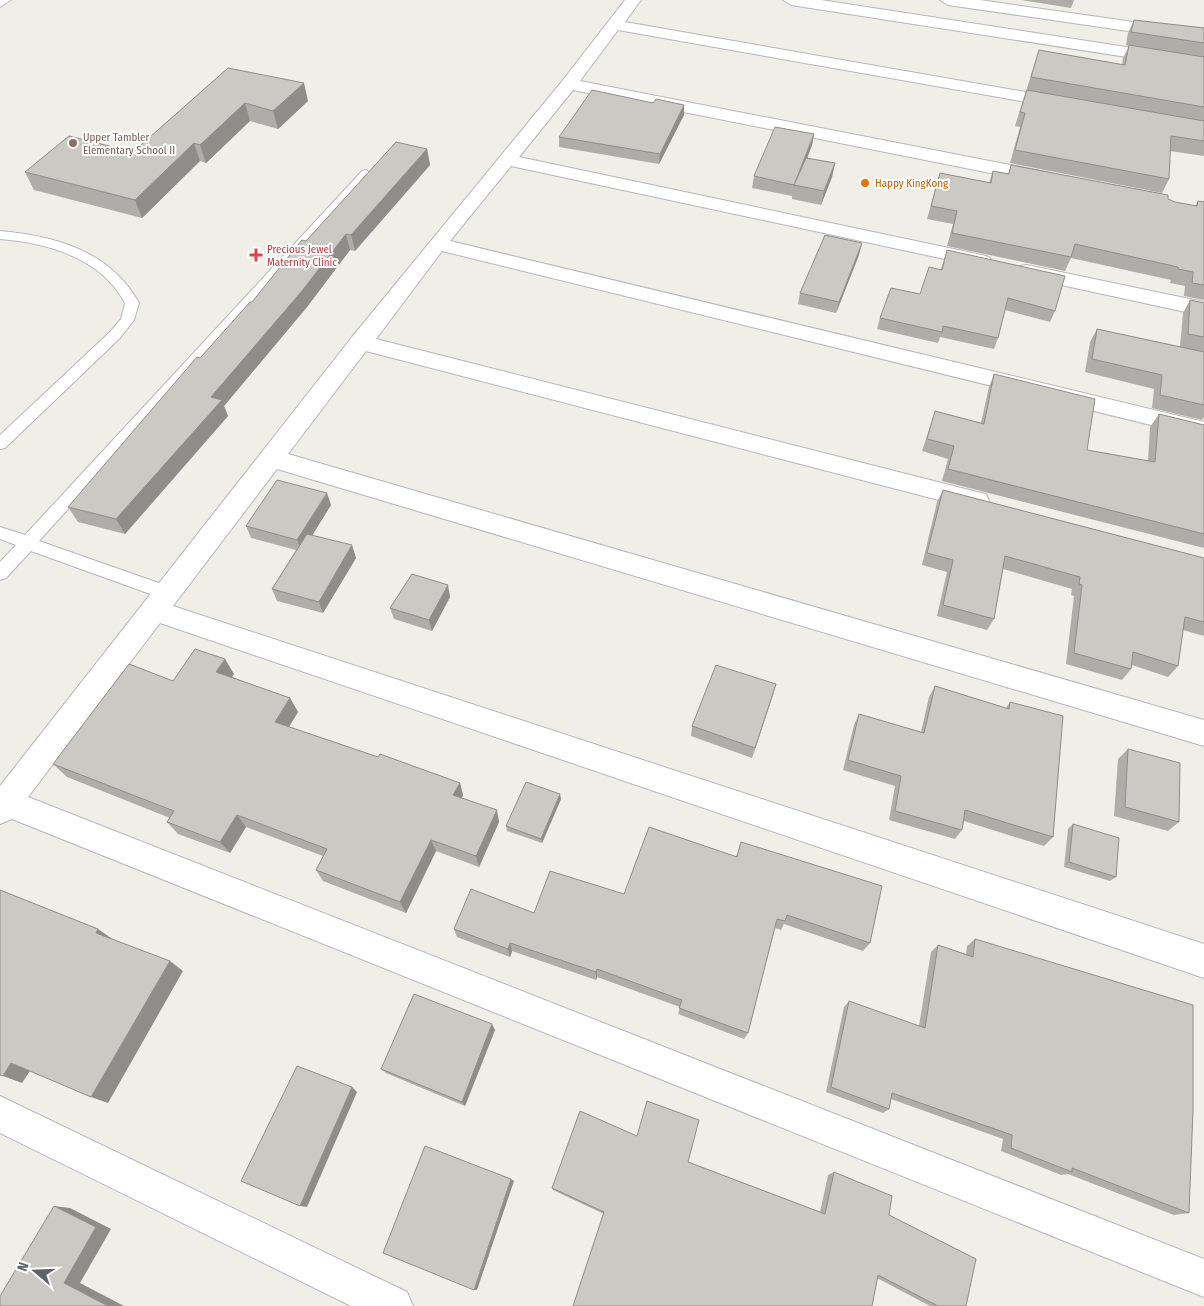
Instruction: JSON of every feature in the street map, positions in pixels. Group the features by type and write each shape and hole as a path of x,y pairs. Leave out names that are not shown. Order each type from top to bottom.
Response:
{"street":[{"path":"633,0 616,25 569,84 437,244 360,342 3,806 1204,1278"},
{"path":"791,0 1204,64"},
{"path":"948,0 1204,38"},
{"path":"616,25 1077,106"},
{"path":"569,84 1067,182"},
{"path":"507,160 1204,309"},
{"path":"437,244 1204,430"},
{"path":"360,342 1003,508"},
{"path":"271,458 1204,733"},
{"path":"160,602 1204,960"},
{"path":"0,1114 393,1306"}],"lane":[{"path":"0,573 366,174"},
{"path":"0,235 18,236 52,243 78,255 110,273 124,289 132,303 127,320 116,335 0,444"},
{"path":"0,533 27,543 160,602"}],"building":[{"path":"1134,20 1204,28 1204,43 1131,32"},
{"path":"1129,45 1204,57 1204,107 1031,77 1039,50 1125,65"},
{"path":"228,68 304,83 273,111 245,103 200,145 194,143 135,200 25,172 69,136 133,152"},
{"path":"592,90 653,103 656,99 684,105 660,154 559,137"},
{"path":"1027,90 1204,121 1204,141 1171,136 1169,179 1015,150 1025,113 1020,112"},
{"path":"775,127 814,134 794,185 754,176"},
{"path":"396,142 427,149 351,235 346,234 302,291 211,397 222,400 116,519 68,507 197,357 200,358 252,302 302,240 306,241"},
{"path":"806,158 835,163 824,191 794,185"},
{"path":"1011,165 1168,195 1168,199 1175,202 1197,206 1198,201 1204,202 1204,285 1192,283 1193,272 1178,269 1178,267 1075,244 1071,257 952,233 957,211 931,206 940,173 991,183 993,171 1009,174"},
{"path":"825,235 862,243 839,302 800,293"},
{"path":"947,250 1065,276 1055,311 1008,298 998,338 943,326 942,332 880,318 891,288 920,294 929,267 942,270"},
{"path":"1190,300 1204,303 1204,337 1188,334"},
{"path":"1097,329 1204,352 1204,405 1160,395 1162,375 1092,359"},
{"path":"994,374 1095,399 1087,450 1155,462 1159,414 1204,425 1204,534 948,469 954,446 927,439 935,411 984,424"},
{"path":"277,480 327,493 297,540 246,526"},
{"path":"943,490 1204,558 1204,622 1185,617 1178,666 1133,652 1131,669 1074,653 1082,585 1079,584 1080,577 1005,556 994,619 943,605 953,560 927,553"},
{"path":"307,534 352,545 319,602 272,589"},
{"path":"412,574 448,585 429,620 390,608"},
{"path":"195,649 225,659 216,672 290,698 275,722 378,757 380,754 460,783 453,795 497,810 476,856 431,840 400,902 316,870 327,849 237,815 220,842 167,822 174,811 53,764 129,664 173,681"},
{"path":"716,665 776,684 755,748 692,726"},
{"path":"935,686 1009,709 1010,702 1063,716 1053,837 965,810 962,830 895,811 901,776 848,760 859,714 924,733"},
{"path":"1128,749 1180,763 1179,822 1125,807"},
{"path":"526,782 560,794 541,839 506,826"},
{"path":"1073,824 1119,838 1116,877 1069,862"},
{"path":"649,827 737,857 741,842 882,886 870,943 787,915 785,921 777,919 748,1033 679,1008 682,1000 597,969 596,972 510,943 508,949 454,929 471,889 534,913 550,871 624,894"},
{"path":"0,890 98,929 96,933 170,961 91,1097 11,1063 3,1076 0,1075"},
{"path":"975,939 1193,1005 1193,1110 1189,1213 1072,1168 1072,1172 1011,1148 1012,1135 892,1093 889,1109 831,1087 849,1001 925,1028 938,945 973,957"},
{"path":"414,994 492,1024 462,1102 381,1069"},
{"path":"297,1066 352,1087 300,1206 241,1181"},
{"path":"647,1101 699,1120 688,1162 825,1214 834,1172 892,1196 889,1215 976,1259 966,1306 938,1306 878,1275 872,1306 573,1306 604,1212 552,1188 580,1111 637,1136"},
{"path":"425,1146 511,1179 474,1290 383,1253"},
{"path":"54,1206 96,1227 64,1283 108,1306 0,1306 0,1296"}],"place":[{"name":"Upper Tambler Elementary School II","path":"73,143"},
{"name":"Happy KingKong","path":"865,183"},
{"name":"Precious Jewel Maternity Clinic","path":"256,255"}]}
